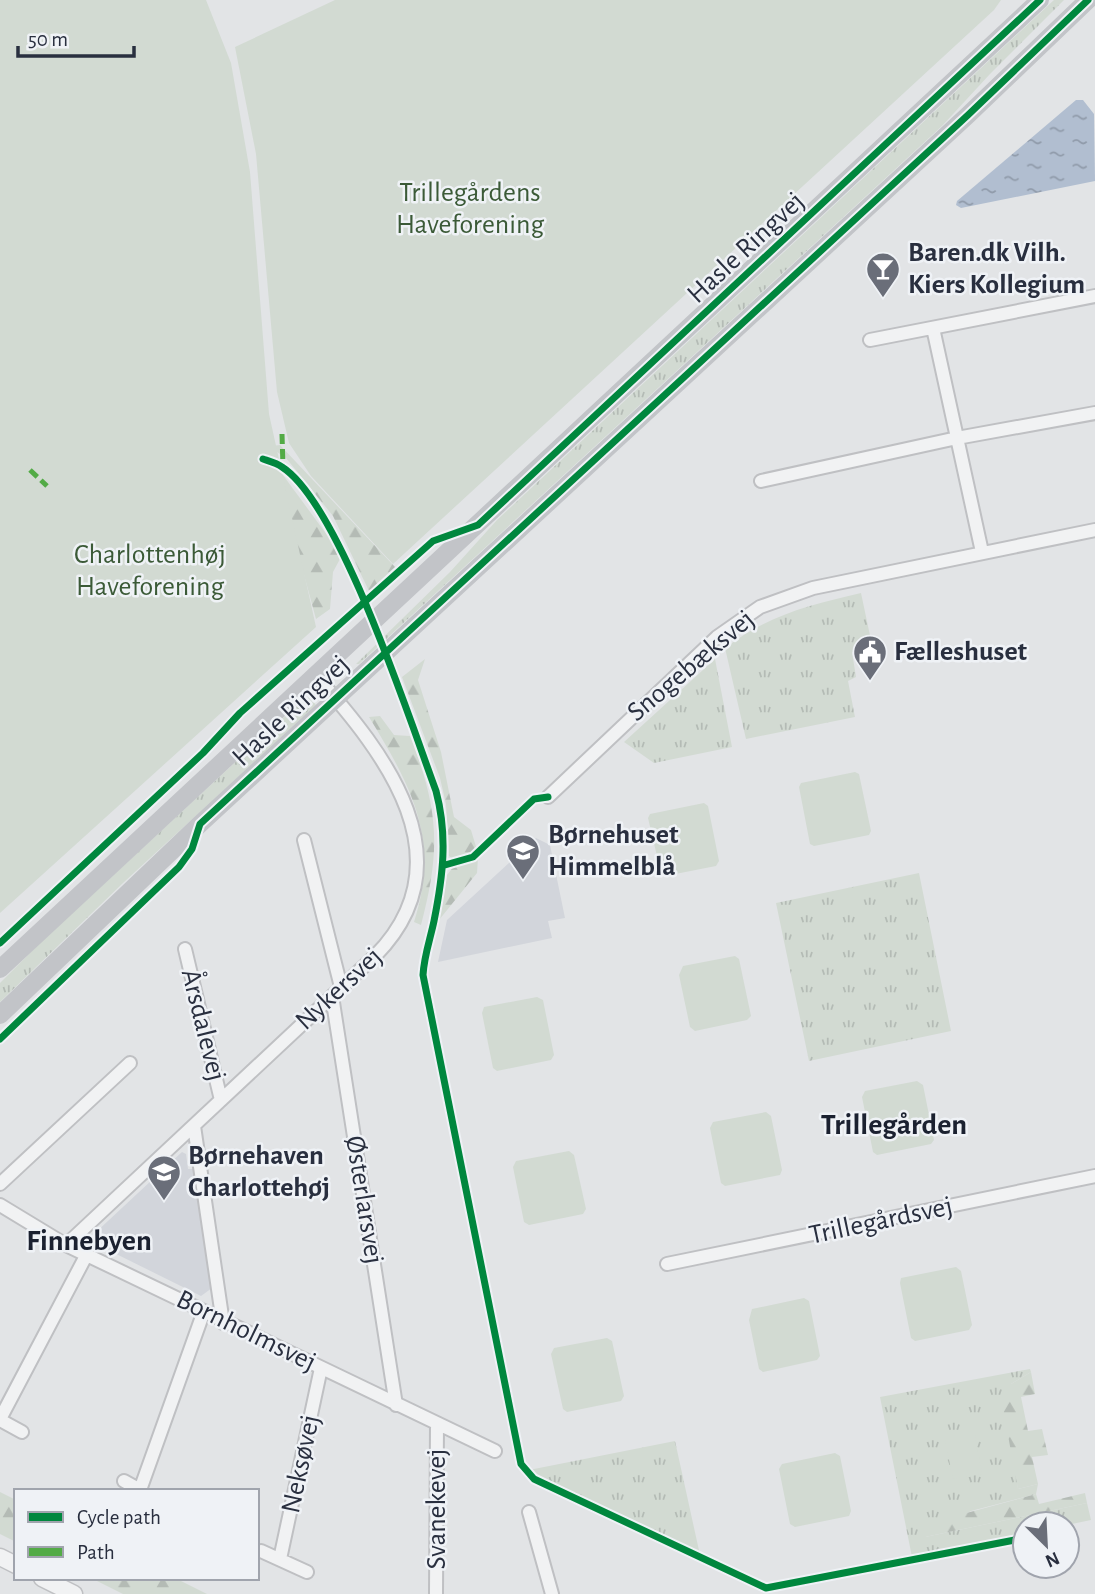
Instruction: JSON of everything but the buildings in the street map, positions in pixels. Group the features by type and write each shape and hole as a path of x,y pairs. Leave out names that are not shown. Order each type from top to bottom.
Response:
{"main road":[{"name":"Hasle Ringvej","path":"0,969 1040,0"},
{"name":"Hasle Ringvej","path":"0,1014 1088,0"}],"street":[{"path":"870,340 1095,296"},
{"path":"933,328 982,552"},
{"path":"761,481 957,438 1095,413"},
{"name":"Snogebæksvej","path":"548,797 717,637 760,607 813,588 1095,530"},
{"name":"Nykersvej","path":"66,1245 390,941 404,921 415,897 417,854 400,792 382,760 316,675"},
{"name":"Østerlarsvej","path":"304,840 337,992 396,1405"},
{"name":"Årsdalevej","path":"185,949 221,1100"},
{"path":"0,1184 130,1063"},
{"path":"194,1126 223,1323"},
{"name":"Trillegårdsvej","path":"667,1264 1095,1176"},
{"name":"Bornholmsvej","path":"0,1205 66,1245 204,1311 223,1323 495,1451"},
{"path":"22,1432 0,1420 87,1254"},
{"path":"141,1489 204,1311"},
{"name":"Neksøvej","path":"280,1559 321,1368"},
{"name":"Svanekevej","path":"436,1594 438,1424"},
{"path":"124,1481 139,1489"},
{"path":"529,1512 552,1594"},
{"path":"261,1551 307,1572"},
{"path":"46,1580 74,1594"}],"shaded area":[{"name":"Børnehuset Himmelblå","path":"536,838 550,845 565,918 548,921 552,938 438,962 447,920"},
{"name":"Børnehaven Charlottehøj","path":"182,1152 186,1154 188,1169 194,1169 212,1288 201,1296 94,1243 94,1234"}],"green space":[{"name":"Charlottenhøj Haveforening","path":"0,0 206,0 231,63 250,172 269,414 316,627 0,913"},
{"name":"Trillegårdens Haveforening","path":"335,0 1001,0 994,10 393,564 311,476 289,443 277,392 256,154 235,47"},
{"path":"1054,0 1064,0 942,126 356,664 450,572 497,520"},
{"path":"280,445 395,567 369,591 333,516 286,458 277,452 219,452"},
{"path":"280,471 330,539 340,559 333,572 330,609 316,619 281,490"},
{"path":"861,593 872,645 852,652 856,677 848,681 855,717 746,739 725,648 774,619"},
{"path":"425,659 418,680 441,752 454,817 471,830 477,850 469,856 454,860 449,856 446,804 440,778 402,677"},
{"path":"715,659 732,747 654,763 624,742"},
{"path":"309,697 316,705 123,883 0,1002 0,983 39,944 296,706"},
{"path":"380,716 394,735 410,736 427,786 434,830 434,851 421,925 414,922 422,892 423,839 409,790 369,717"},
{"path":"855,772 859,774 871,831 869,835 814,846 810,844 799,787 801,783"},
{"path":"704,803 708,806 719,861 716,866 665,876 661,873 648,818 650,814"},
{"path":"478,857 477,873 439,920 447,875 454,866"},
{"path":"919,873 951,1031 809,1061 776,903"},
{"path":"735,956 739,959 751,1016 747,1020 695,1031 690,1027 679,975 683,966"},
{"path":"537,997 543,1000 554,1055 551,1060 497,1071 493,1068 482,1013 484,1007"},
{"path":"917,1081 923,1085 934,1140 931,1144 877,1155 873,1152 862,1097 865,1091"},
{"path":"766,1112 771,1116 782,1170 780,1175 725,1186 721,1183 710,1128 713,1122"},
{"path":"569,1151 574,1155 586,1209 583,1214 529,1225 524,1222 513,1167 516,1161"},
{"path":"956,1267 961,1271 972,1325 969,1330 915,1341 911,1338 901,1278"},
{"path":"804,1298 809,1301 820,1356 817,1360 763,1372 759,1369 749,1320 752,1309"},
{"path":"607,1338 612,1341 624,1396 621,1401 567,1412 563,1409 551,1354 554,1348"},
{"path":"1030,1369 1031,1372 1011,1384 1018,1489 1038,1484 1036,1494 971,1511 925,1537 1011,1519 1011,1537 912,1557 880,1397"},
{"path":"1031,1372 1035,1394 1021,1397 1028,1431 1042,1429 1048,1455 1032,1457 1038,1484 1018,1489 1001,1398 1011,1384"},
{"path":"975,1435 982,1474 953,1479 945,1440"},
{"path":"675,1441 700,1555 529,1470"},
{"path":"835,1453 840,1456 851,1511 849,1516 795,1527 790,1524 779,1469 782,1464"},
{"path":"0,1492 14,1499 14,1541 0,1534"},
{"path":"1085,1493 1087,1503 1054,1510 1011,1510 1011,1519 925,1537 926,1524 1036,1494 1039,1504"},
{"path":"1087,1503 1091,1520 1081,1522 1081,1510 1054,1510"},
{"path":"95,1580 179,1580 207,1594 123,1594"}],"water":[{"path":"1076,100 1083,100 1094,114 1095,181 961,208 956,205 957,201"}],"marked path":[{"path":"282,434 283,467"},
{"path":"30,470 47,486"}],"cycle path":[{"path":"0,943 203,753 240,713 433,541 478,525 1040,0"},
{"path":"0,1039 179,867 192,849 200,824 968,115 1088,0"},
{"path":"263,459 282,467 304,489 327,523 371,617 436,791 442,824 442,872 423,975 521,1464 534,1479 766,1588 1011,1541"},
{"path":"445,865 473,857 534,799 548,797"}],"place":[{"name":"Baren.dk Vilh. Kiers Kollegium","path":"883,299"},
{"name":"Fælleshuset","path":"870,682"},
{"name":"Børnehuset Himmelblå","path":"523,881"},
{"name":"Børnehaven Charlottehøj","path":"164,1202"}],"district":[{"name":"Trillegården","path":"894,1125"},
{"name":"Finnebyen","path":"89,1241"}]}
